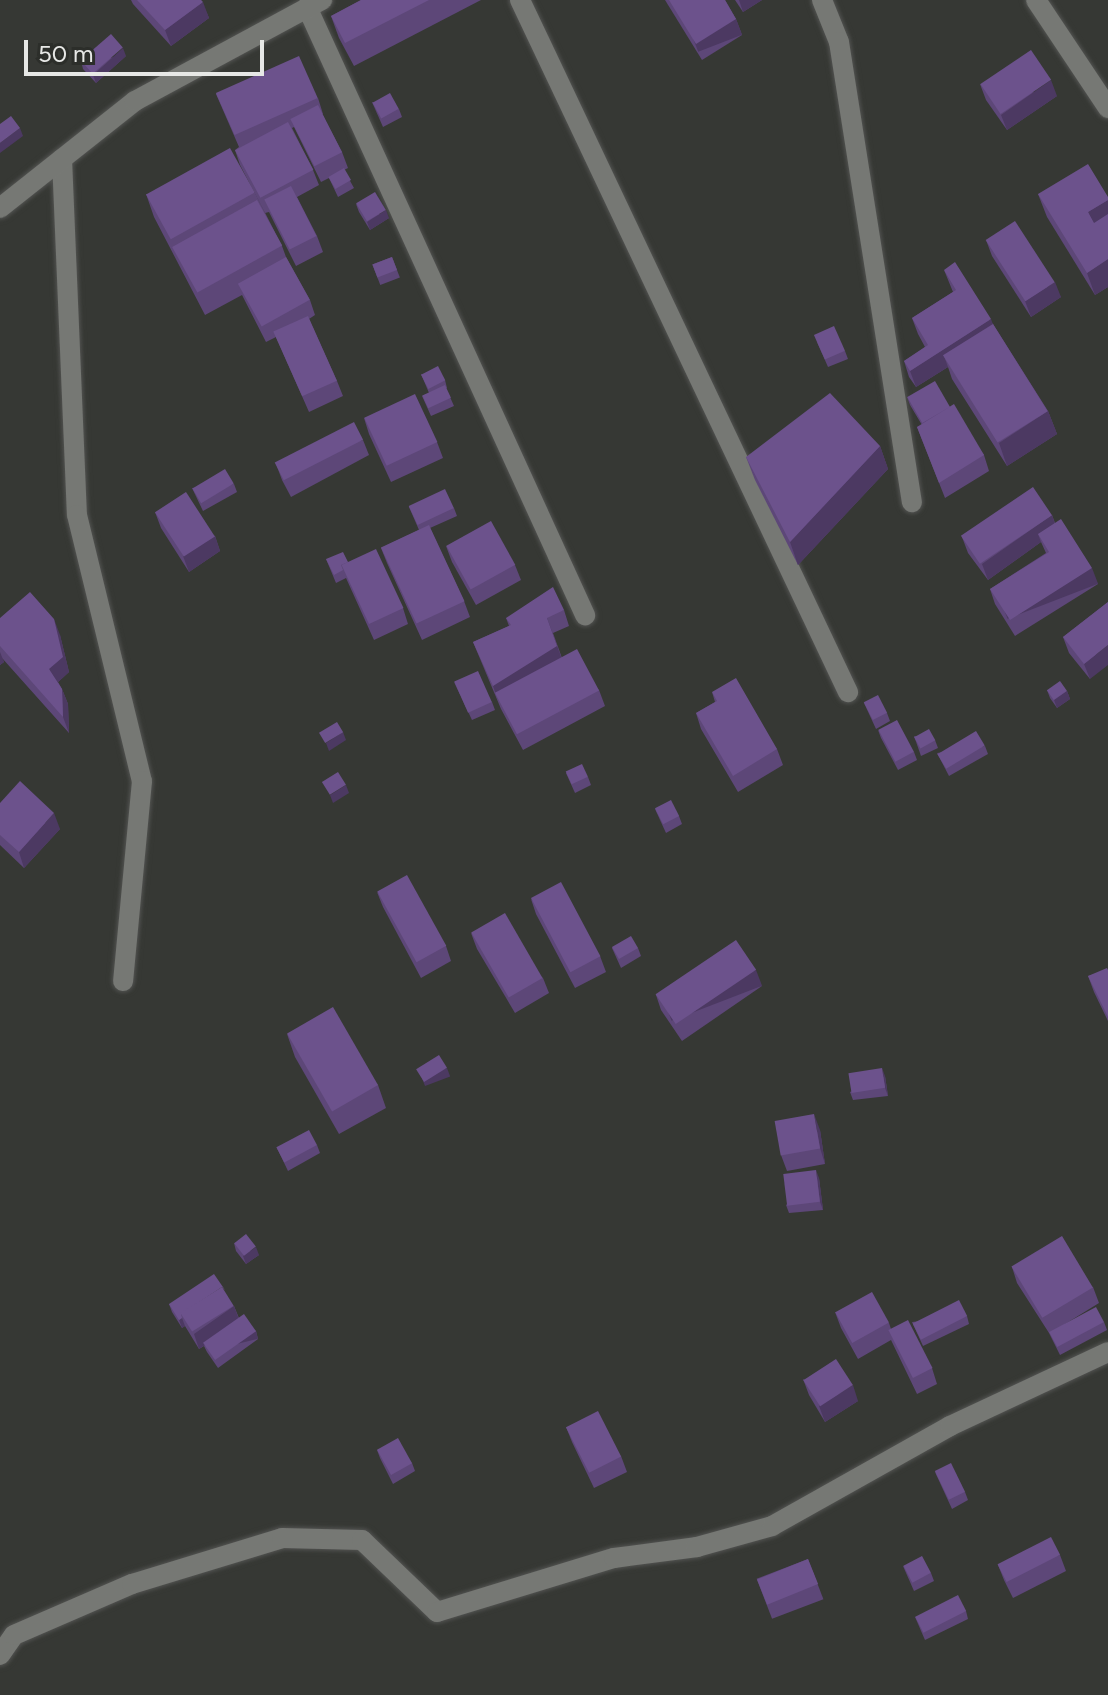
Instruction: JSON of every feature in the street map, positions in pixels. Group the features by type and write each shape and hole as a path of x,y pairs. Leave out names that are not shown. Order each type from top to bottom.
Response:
{"street":[{"path":"520,0 848,692"},
{"path":"822,0 839,42 912,502"},
{"path":"1036,0 1108,108"},
{"path":"0,208 135,101 314,4 585,615"},
{"path":"62,159 77,515 142,781 123,981"},
{"path":"0,1655 14,1635 132,1584 282,1538 362,1540 437,1612 614,1558 697,1547 772,1526 950,1426 1108,1352"}],"building":[{"path":"137,0 201,0 203,2 165,30"},
{"path":"361,0 429,0 345,43 331,16"},
{"path":"669,0 725,0 736,19 696,44"},
{"path":"111,34 123,48 93,74 81,60"},
{"path":"1031,50 1051,80 1001,114 980,84"},
{"path":"299,56 318,98 235,135 216,93"},
{"path":"390,93 399,109 381,118 373,103"},
{"path":"318,105 342,152 314,166 290,119"},
{"path":"11,116 20,128 0,143 0,124"},
{"path":"288,122 313,170 260,198 235,150"},
{"path":"230,148 255,193 171,239 146,195"},
{"path":"1088,164 1108,197 1088,212 1094,223 1108,214 1108,259 1087,273 1038,194"},
{"path":"344,168 351,180 335,189 328,177"},
{"path":"291,186 316,236 290,250 264,200"},
{"path":"375,192 386,210 367,221 356,203"},
{"path":"257,200 282,245 197,293 172,247"},
{"path":"1015,221 1055,282 1025,301 986,240"},
{"path":"286,257 310,300 262,327 238,284"},
{"path":"392,257 397,270 377,278 372,265"},
{"path":"955,262 991,319 910,371 904,361 928,345 912,318 956,290 944,270"},
{"path":"308,316 337,381 302,396 273,331"},
{"path":"993,324 1048,411 998,443 943,355"},
{"path":"834,326 845,351 825,360 814,335"},
{"path":"438,366 445,380 428,389 421,375"},
{"path":"935,381 950,407 922,423 907,397"},
{"path":"445,385 451,398 428,408 422,396"},
{"path":"830,393 880,446 790,542 746,457"},
{"path":"415,394 437,442 387,466 364,418"},
{"path":"954,404 984,455 939,483 917,427"},
{"path":"354,422 363,440 284,480 275,462"},
{"path":"225,469 234,484 201,503 192,489"},
{"path":"1033,487 1052,515 980,564 961,536"},
{"path":"445,489 454,508 418,525 409,506"},
{"path":"186,492 215,536 184,557 155,512"},
{"path":"1061,519 1092,568 1010,620 990,589 1049,552 1038,534"},
{"path":"491,521 515,565 471,589 446,546"},
{"path":"429,525 464,601 416,624 381,547"},
{"path":"376,549 403,608 369,624 342,565"},
{"path":"343,552 348,562 341,565 343,570 334,575 326,559"},
{"path":"553,587 564,610 547,618 557,646 493,686 473,642 511,625 506,618"},
{"path":"30,592 54,619 63,657 49,669 62,689 63,717 0,646 0,618"},
{"path":"1108,602 1108,645 1084,664 1063,637"},
{"path":"577,649 599,690 517,734 495,693"},
{"path":"478,671 492,702 468,713 454,682"},
{"path":"736,678 777,749 733,776 696,713 717,701 712,692"},
{"path":"1060,681 1067,691 1054,700 1047,690"},
{"path":"878,695 887,713 873,720 864,702"},
{"path":"897,720 914,752 895,762 878,730"},
{"path":"337,722 343,732 325,743 319,733"},
{"path":"929,729 935,740 920,749 914,737"},
{"path":"976,731 985,746 946,769 937,754"},
{"path":"582,764 588,777 572,784 566,772"},
{"path":"338,772 346,785 330,795 322,782"},
{"path":"20,781 54,813 19,852 0,835 0,803"},
{"path":"671,800 679,816 663,824 655,808"},
{"path":"407,875 446,946 417,962 377,891"},
{"path":"561,882 600,956 570,972 531,898"},
{"path":"505,913 542,978 509,997 471,932"},
{"path":"631,936 638,948 619,959 612,947"},
{"path":"736,940 756,970 676,1024 656,994"},
{"path":"1108,970 1108,1017 1088,976"},
{"path":"333,1007 378,1085 332,1111 287,1034"},
{"path":"439,1055 447,1068 424,1082 416,1069"},
{"path":"882,1068 885,1088 852,1093 848,1073"},
{"path":"814,1114 820,1148 781,1155 775,1121"},
{"path":"309,1130 317,1145 284,1162 276,1147"},
{"path":"816,1170 820,1202 787,1206 783,1174"},
{"path":"246,1234 256,1247 244,1256 234,1243"},
{"path":"1062,1236 1093,1287 1042,1318 1011,1266"},
{"path":"214,1274 225,1290 222,1287 181,1314 179,1320 169,1304"},
{"path":"222,1287 234,1306 192,1332 180,1313"},
{"path":"872,1292 889,1323 852,1343 835,1312"},
{"path":"959,1300 967,1316 921,1340 913,1324"},
{"path":"1096,1307 1104,1322 1057,1347 1049,1332"},
{"path":"244,1314 256,1331 215,1360 203,1343"},
{"path":"908,1320 933,1368 913,1378 888,1330"},
{"path":"836,1359 853,1385 820,1406 803,1380"},
{"path":"598,1411 621,1456 589,1473 566,1427"},
{"path":"398,1438 412,1463 391,1475 377,1450"},
{"path":"951,1463 965,1492 949,1500 935,1471"},
{"path":"1051,1537 1060,1555 1007,1582 998,1564"},
{"path":"922,1556 931,1573 912,1583 903,1566"},
{"path":"808,1559 818,1584 767,1605 757,1580"},
{"path":"958,1595 966,1611 923,1633 915,1617"}]}
